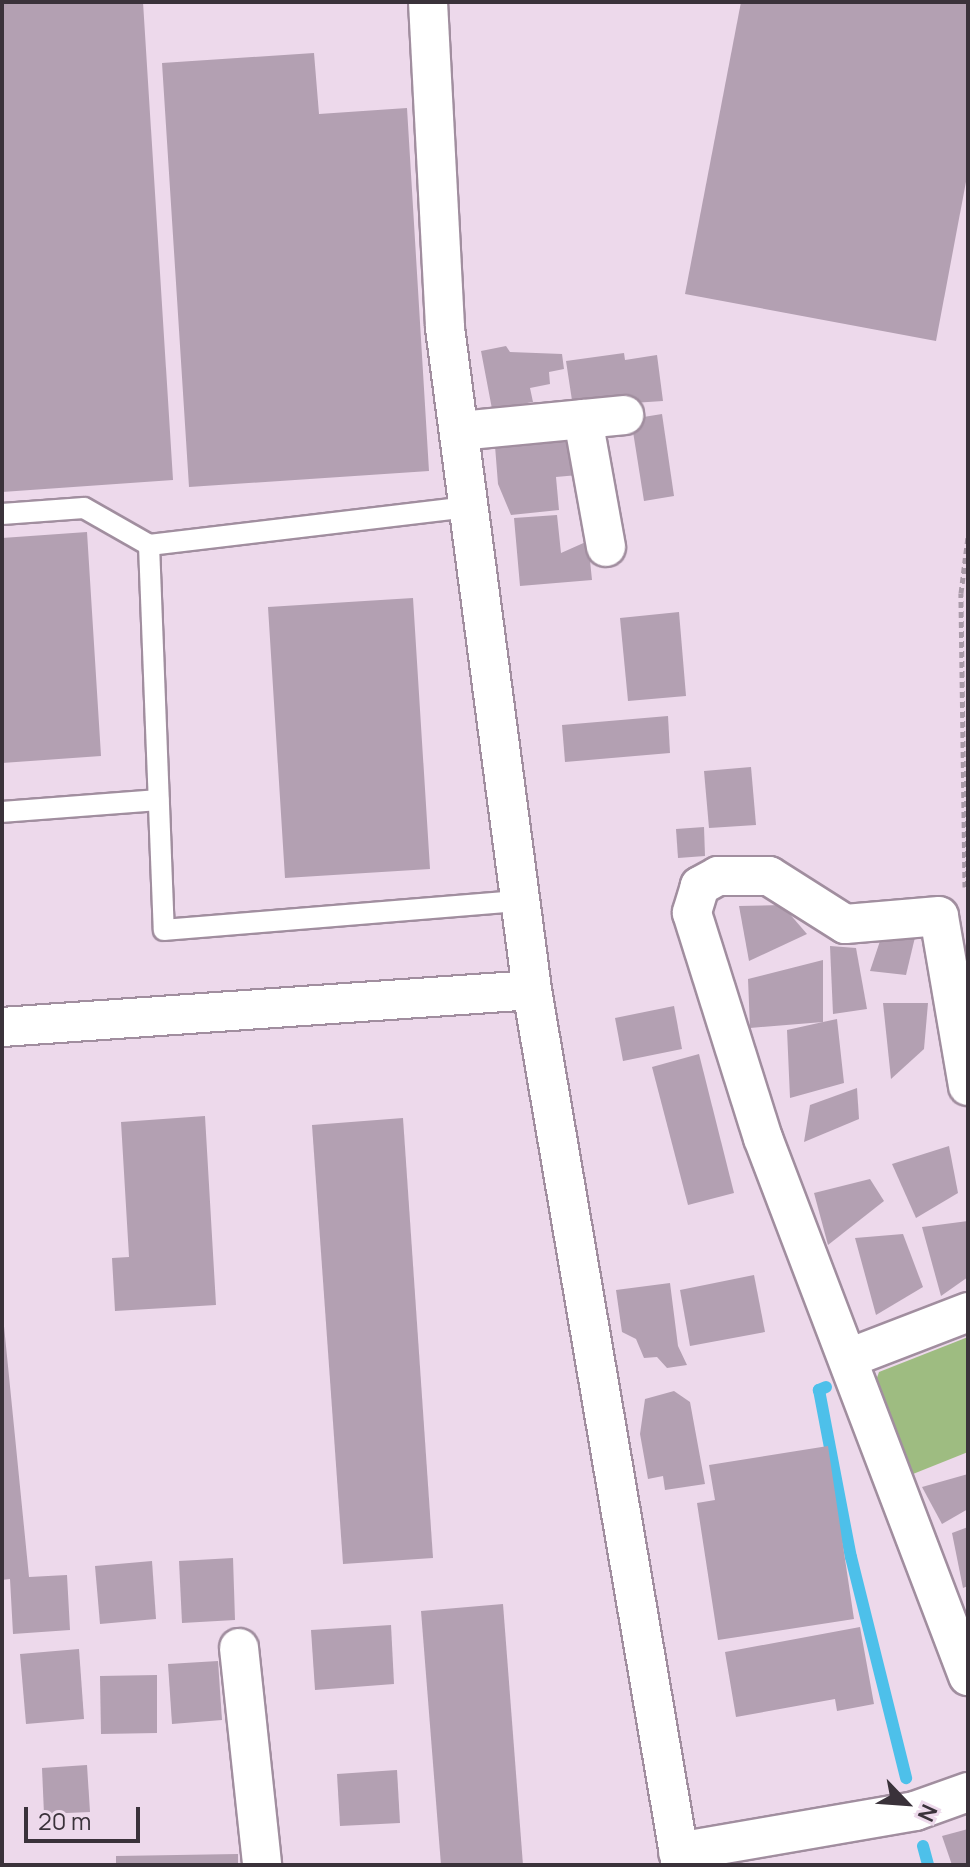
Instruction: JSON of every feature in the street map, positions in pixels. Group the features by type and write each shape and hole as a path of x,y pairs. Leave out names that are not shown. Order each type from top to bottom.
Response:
{"street":[{"path":"428,2 445,328 532,990 679,1858 915,1811 968,1792"},
{"path":"459,431 624,415"},
{"path":"583,419 606,547"},
{"path":"968,1086 939,916 845,924 769,876 718,876 700,886 692,913 740,1063 968,1676"},
{"path":"2,1027 532,990"},
{"path":"849,1358 968,1312"},
{"path":"239,1648 262,1865"}],"lane":[{"path":"2,514 84,508 149,545 468,507"},
{"path":"149,545 164,930 520,901"},
{"path":"2,812 159,800"}],"path":[{"path":"965,902 961,593 968,537"}],"green space":[{"path":"968,1337 968,1452 908,1476 874,1386 879,1372"}],"building":[{"path":"2,2 143,2 173,480 2,492"},
{"path":"741,2 968,2 968,171 936,341 685,294"},
{"path":"314,53 319,114 407,108 429,471 189,487 162,63"},
{"path":"506,346 510,352 562,354 564,369 549,372 550,384 530,388 533,402 492,409 481,351"},
{"path":"624,353 625,360 657,355 663,401 573,407 566,361"},
{"path":"662,414 674,496 644,501 631,419"},
{"path":"575,438 578,475 556,477 559,510 511,515 498,484 495,446"},
{"path":"557,515 561,553 588,541 592,580 520,586 514,518"},
{"path":"87,532 101,756 2,763 2,538"},
{"path":"413,598 430,869 285,878 268,607"},
{"path":"679,612 686,696 628,701 620,618"},
{"path":"668,716 670,753 565,762 562,725"},
{"path":"751,767 756,825 709,828 704,771"},
{"path":"704,827 705,856 678,858 676,829"},
{"path":"782,905 807,934 749,961 739,906"},
{"path":"883,932 916,933 906,975 870,971"},
{"path":"830,946 856,948 867,1009 833,1014"},
{"path":"823,960 823,1022 750,1028 748,979"},
{"path":"883,1003 928,1003 924,1049 891,1079"},
{"path":"674,1006 682,1049 623,1061 615,1018"},
{"path":"837,1019 844,1083 790,1098 787,1030"},
{"path":"699,1054 734,1193 688,1205 652,1067"},
{"path":"857,1088 859,1119 804,1142 810,1105"},
{"path":"205,1116 216,1305 115,1311 112,1258 129,1257 121,1122"},
{"path":"403,1118 433,1558 343,1564 312,1125"},
{"path":"949,1146 958,1193 916,1218 892,1164"},
{"path":"870,1179 884,1201 828,1245 814,1193"},
{"path":"968,1221 968,1277 941,1296 922,1227"},
{"path":"903,1234 923,1287 876,1315 855,1238"},
{"path":"754,1275 765,1332 690,1346 680,1290"},
{"path":"670,1283 678,1346 687,1365 667,1368 657,1357 644,1358 636,1339 622,1332 616,1290"},
{"path":"2,1306 29,1577 67,1575 70,1630 13,1634 10,1579 2,1580"},
{"path":"674,1391 690,1402 705,1484 665,1490 663,1476 648,1479 640,1434 645,1399"},
{"path":"828,1446 854,1619 718,1640 697,1503 715,1500 709,1465"},
{"path":"968,1474 968,1509 942,1524 922,1487"},
{"path":"968,1527 968,1586 963,1588 952,1533"},
{"path":"233,1558 235,1620 182,1623 179,1561"},
{"path":"152,1561 156,1619 100,1624 95,1566"},
{"path":"503,1604 523,1865 441,1865 421,1611"},
{"path":"391,1625 394,1684 315,1690 311,1630"},
{"path":"860,1627 874,1704 837,1711 835,1699 736,1717 725,1652"},
{"path":"79,1649 84,1719 26,1724 20,1654"},
{"path":"218,1661 222,1720 172,1724 168,1664"},
{"path":"157,1675 157,1733 101,1734 100,1676"},
{"path":"87,1765 90,1812 44,1814 42,1768"},
{"path":"397,1770 400,1823 340,1826 337,1774"},
{"path":"968,1829 968,1865 952,1865 942,1836"},
{"path":"238,1854 238,1865 116,1865 116,1856"}],"waterway":[{"path":"826,1387 819,1390 851,1557 906,1778"},
{"path":"923,1846 928,1865"}]}
